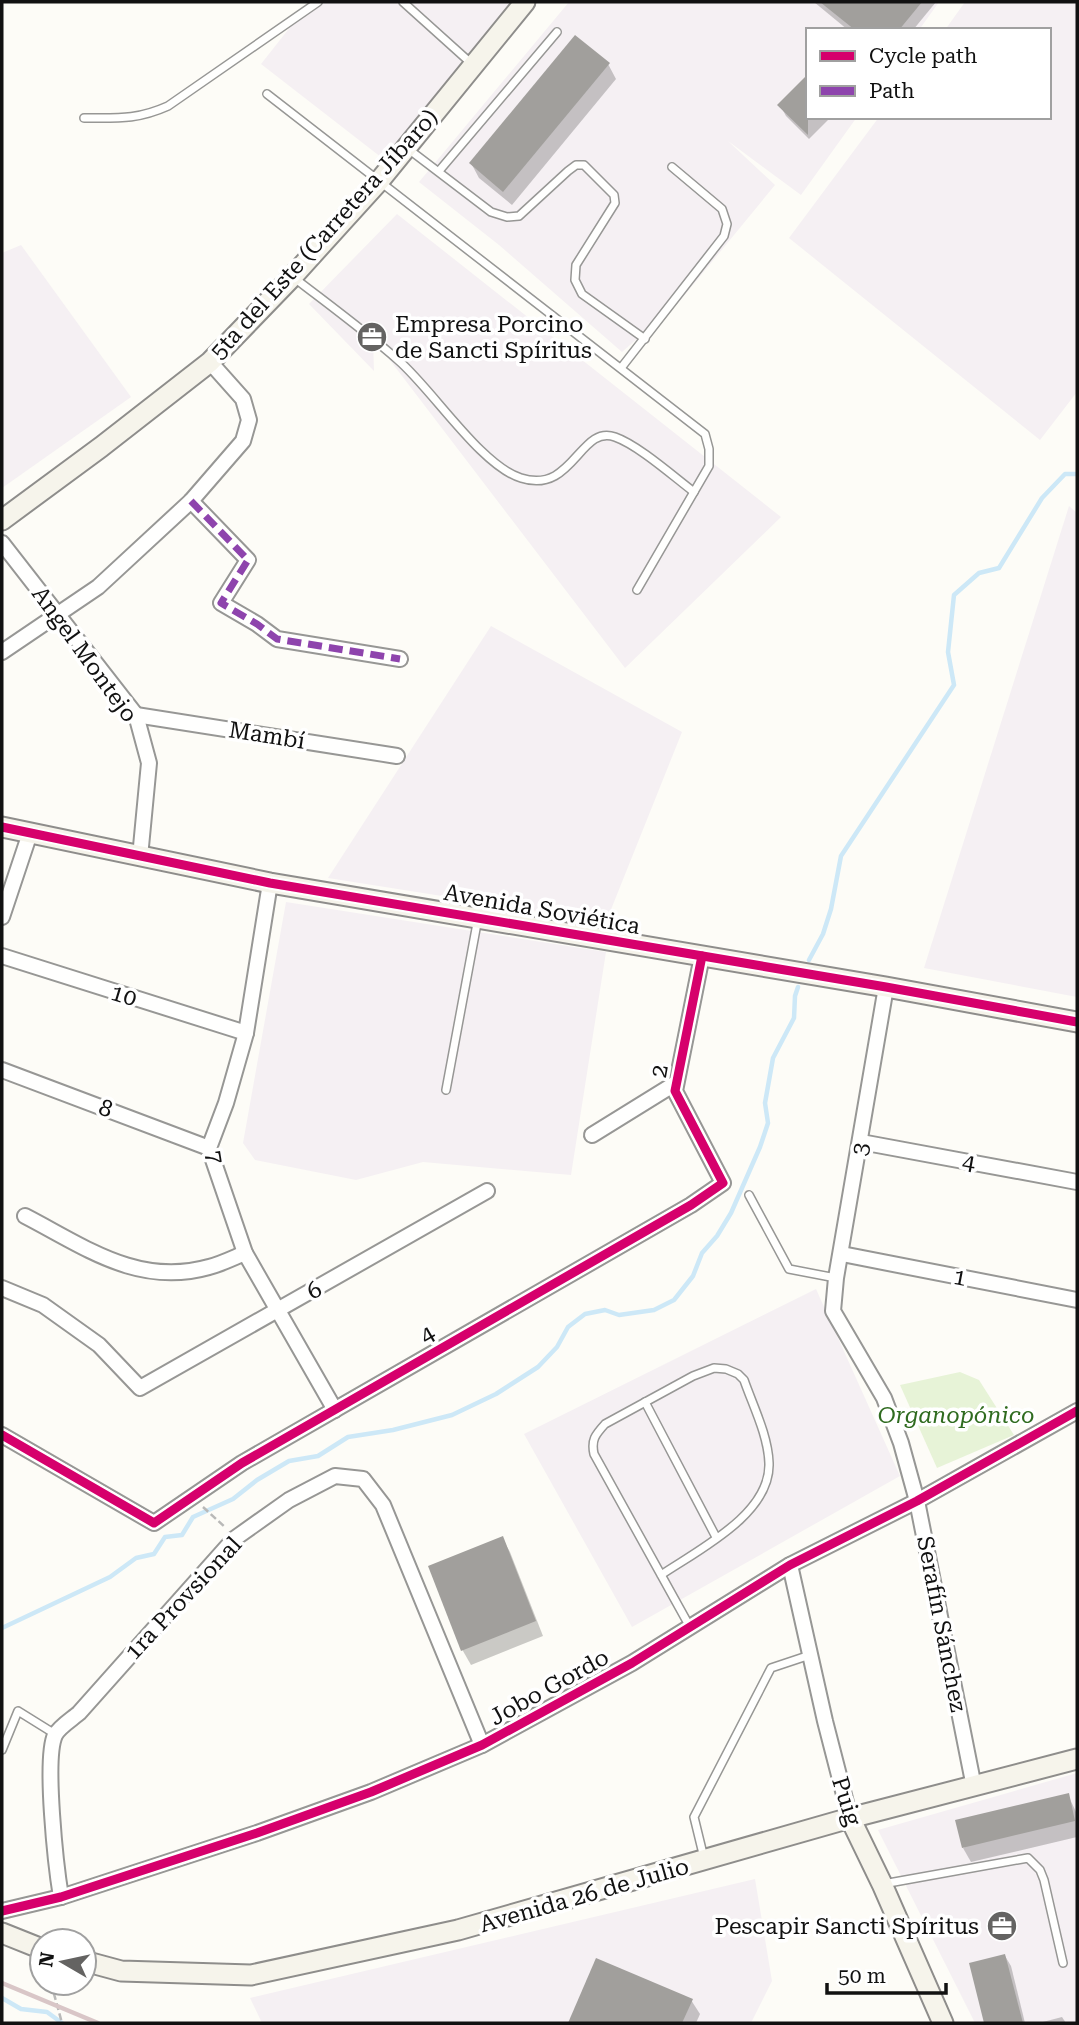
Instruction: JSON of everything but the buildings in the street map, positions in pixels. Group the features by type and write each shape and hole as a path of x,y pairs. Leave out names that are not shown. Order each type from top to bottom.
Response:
{"main road":[{"name":"5ta del Este (Carretera Jíbaro)","path":"2,520 210,362 380,180 525,2"},
{"name":"Avenida Soviética","path":"2,827 270,883 1077,1022"},
{"name":"Avenida 26 de Julio","path":"98,1965 121,1971 251,1975 458,1930 850,1818 1077,1759"},
{"name":"Puig","path":"850,1818 883,1884 943,2023"},
{"path":"2,1933 28,1943"}],"street":[{"path":"2,652 98,587 191,501 243,441 250,420 243,399 210,362"},
{"path":"191,501 248,560 221,603 277,639 400,659"},
{"name":"Angel Montejo","path":"2,543 136,715 149,763 140,857"},
{"name":"Mambí","path":"136,715 397,756"},
{"path":"2,917 30,833"},
{"name":"7","path":"270,883 246,1033 226,1103 209,1148 245,1253 335,1410"},
{"name":"10","path":"2,956 246,1033"},
{"name":"2","path":"702,956 675,1091 723,1183"},
{"name":"3","path":"833,1311 836,1278 886,987"},
{"name":"8","path":"2,1070 209,1148"},
{"path":"592,1136 676,1083"},
{"name":"4","path":"861,1142 1077,1182"},
{"name":"4","path":"2,1435 154,1523 242,1463 691,1205 723,1183"},
{"name":"6","path":"2,1288 43,1305 99,1345 140,1388 487,1191"},
{"path":"25,1216 116,1264 142,1271 176,1272 208,1268 245,1253"},
{"name":"1","path":"842,1254 1077,1300"},
{"name":"Serafín Sánchez","path":"833,1311 884,1398 901,1443 917,1501 974,1787"},
{"name":"Jobo Gordo","path":"2,1910 61,1897 270,1828 371,1792 482,1745 632,1663 790,1565 917,1501 1077,1411"},
{"name":"1ra Provsional","path":"55,1734 79,1713 234,1539 289,1500 335,1476 363,1479 383,1505 482,1745"},
{"name":"Puig","path":"790,1565 850,1818"},
{"path":"55,1734 51,1765 55,1861 61,1897"}],"lane":[{"path":"84,118 147,115 168,106 318,2"},
{"path":"403,2 473,65"},
{"path":"439,171 557,32"},
{"path":"267,94 705,434 709,449 709,466 637,590"},
{"path":"406,148 491,212 507,217 519,215 576,165 584,164 614,195 615,203 576,265 575,280 582,294 645,339"},
{"path":"621,368 724,236 727,224 723,209 672,167"},
{"path":"293,276 400,361 488,458 517,478 533,481 556,478 594,438 612,435 628,443 694,492"},
{"path":"446,1090 478,918"},
{"path":"749,1195 789,1269 836,1278"},
{"path":"661,1575 716,1538 757,1503 765,1490 769,1462 765,1443 744,1380 726,1369 715,1368 692,1377 605,1424 592,1443 594,1454 661,1575 690,1627"},
{"path":"645,1402 716,1538"},
{"path":"704,1860 694,1817 771,1668 810,1655"},
{"path":"2,1750 18,1711 55,1734"},
{"path":"883,1884 1028,1858 1040,1870 1044,1880 1063,1963"}],"path":[{"path":"55,1997 62,2023"}],"shaded area":[{"path":"310,2 516,2 386,161 261,64"},
{"path":"569,2 939,2 920,28 806,28 806,119 856,119 801,195 728,141 775,185 679,302 622,352 499,245 419,182"},
{"path":"965,2 1077,2 1077,392 1040,440 789,238 878,119 1051,119 1051,28 946,28"},
{"name":"Empresa Porcino de Sancti Spíritus","path":"397,214 781,517 625,668 373,338 374,371 309,304"},
{"path":"21,245 131,397 2,488 2,253"},
{"path":"1069,506 1077,513 1077,997 924,968"},
{"path":"491,626 682,732 606,922 328,878"},
{"path":"286,902 606,952 571,1175 423,1162 356,1180 255,1160 243,1143"},
{"path":"816,1289 900,1476 632,1627 524,1434"},
{"name":"Pescapir Sancti Spíritus","path":"1077,1773 1077,2023 975,2023 878,1830"},
{"path":"755,1879 772,1981 751,2023 262,2023 250,1998"}],"green space":[{"name":"Organopónico","path":"960,1372 979,1380 1014,1435 937,1468 900,1385"}],"waterway":[{"path":"809,960 823,934 831,909 841,856 954,685 948,652 954,595 979,573 999,568 1042,498 1065,474 1077,474"},
{"path":"2,1628 110,1577 136,1558 154,1554 165,1537 182,1535 193,1517 233,1499 257,1480 289,1461 318,1456 348,1437 393,1430 452,1415 496,1394 538,1367 557,1347 568,1327 585,1314 605,1310 619,1315 654,1310 674,1300 693,1276 702,1253 717,1236 731,1213 760,1147 768,1123 765,1103 773,1058 794,1018 798,987"},
{"path":"2,1998 21,2009 47,2012 62,2023"}],"railway":[{"path":"2,1983 98,2023"}],"marked path":[{"path":"191,501 248,560 221,603 277,639 400,659"}],"cycle path":[{"path":"2,827 270,883 1077,1022"},
{"path":"2,1435 154,1523 242,1463 691,1205 723,1183 675,1091 702,956"},
{"path":"2,1911 61,1897 257,1833 371,1792 482,1745 632,1663 790,1565 917,1501 1077,1411"}],"place":[{"name":"Empresa Porcino de Sancti Spíritus","path":"372,337"},
{"name":"Pescapir Sancti Spíritus","path":"1002,1926"}]}
